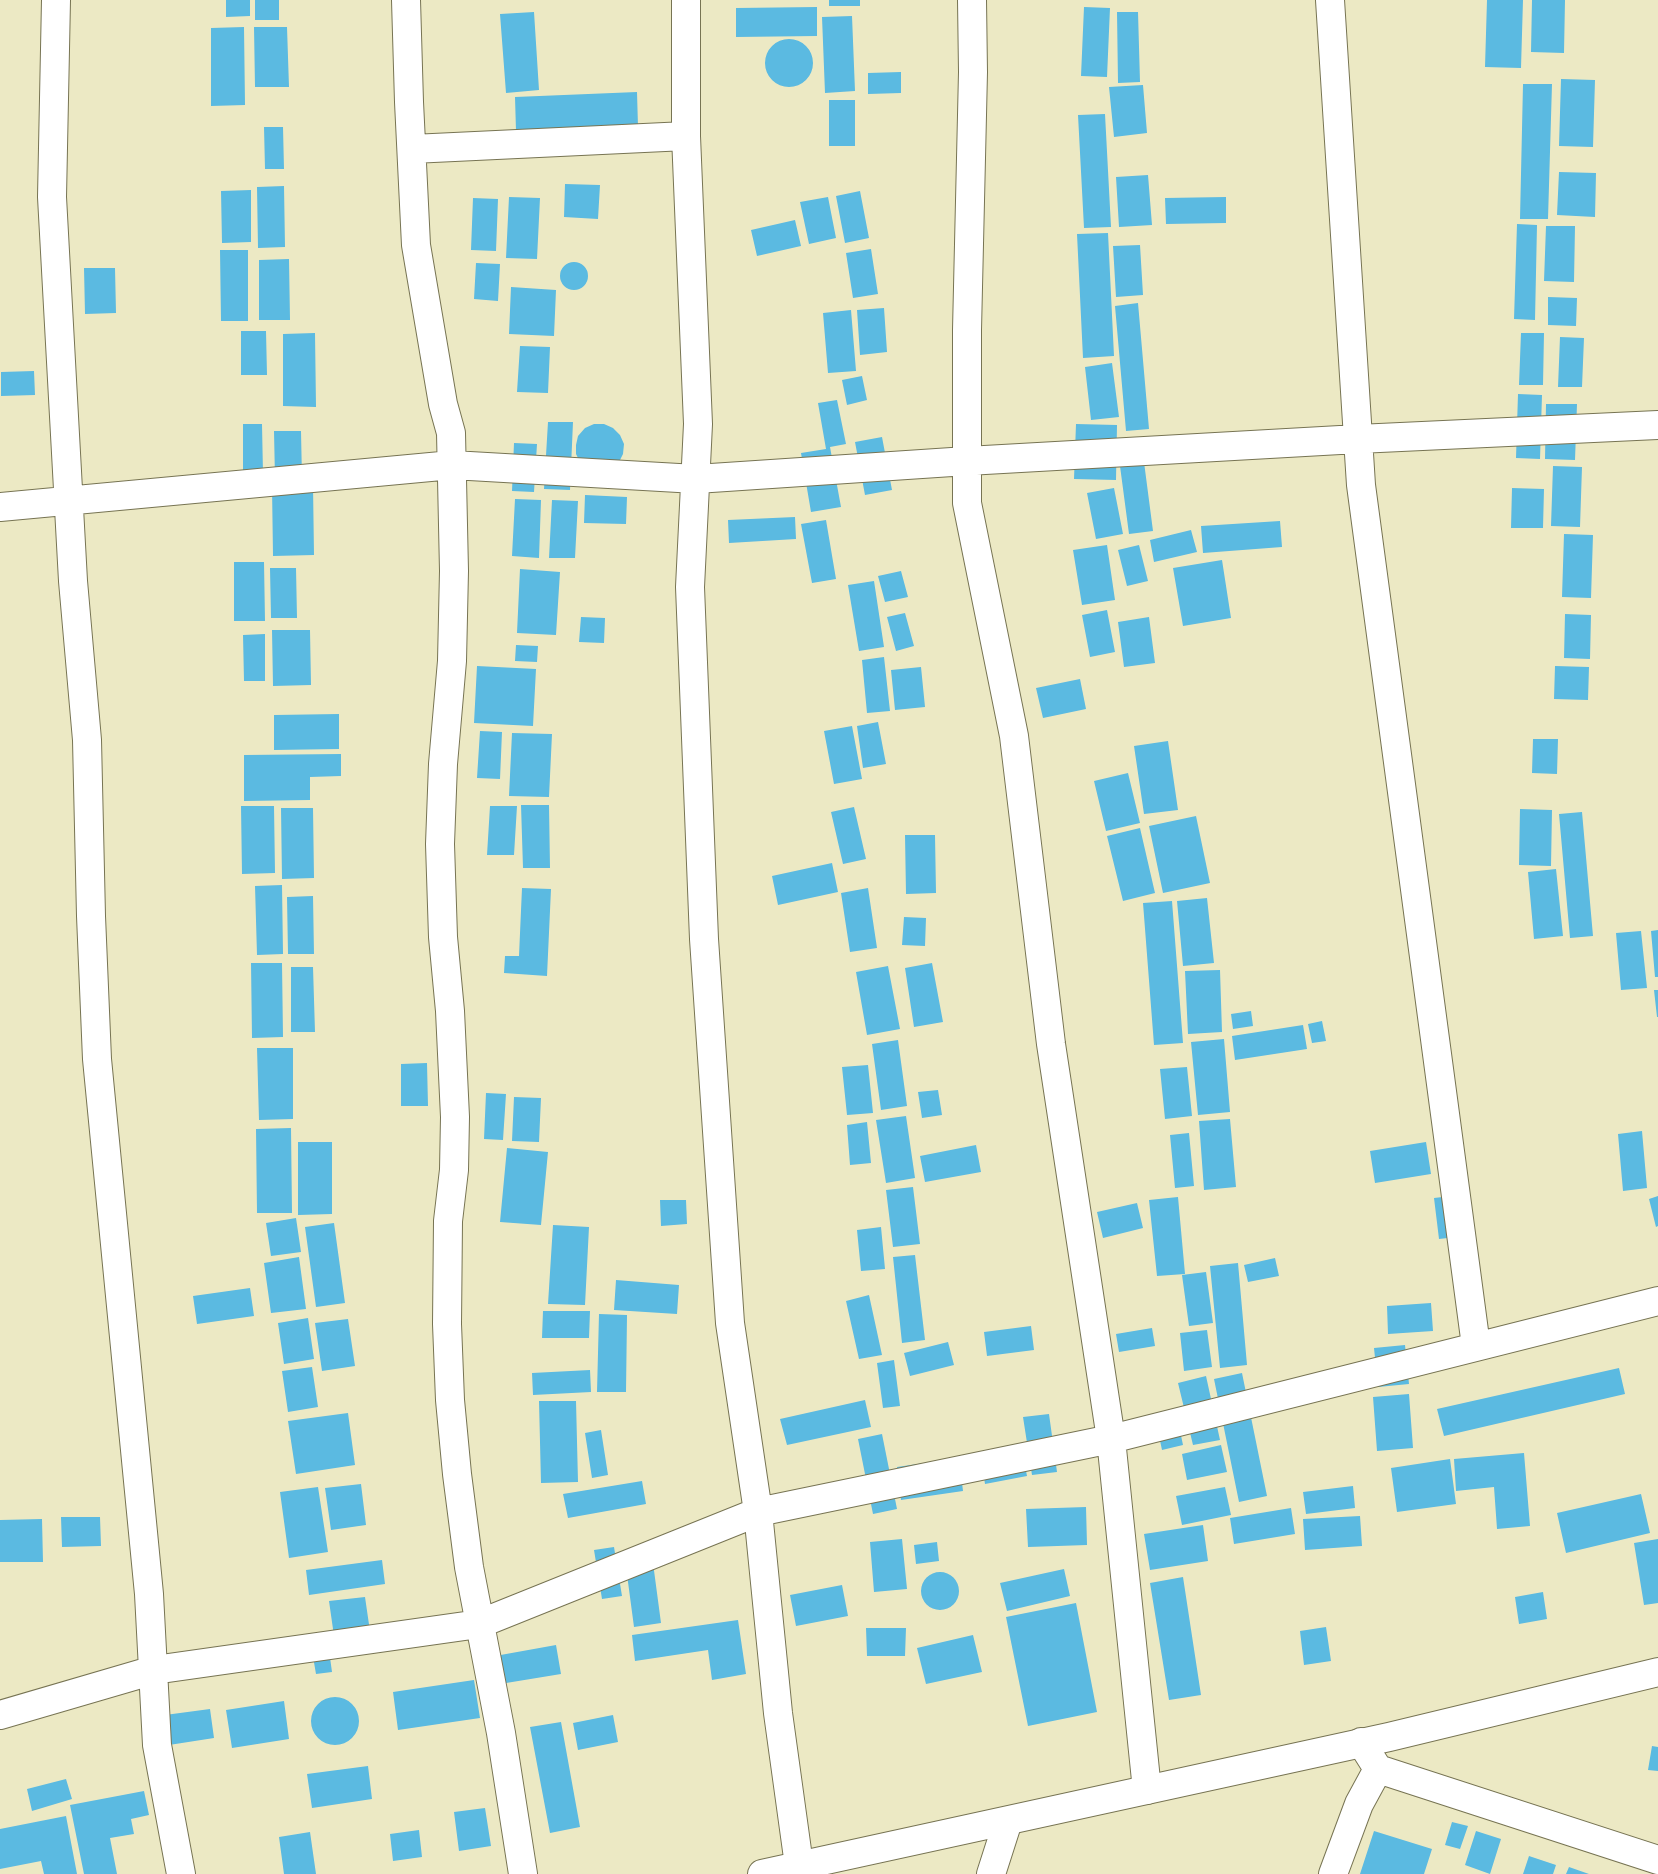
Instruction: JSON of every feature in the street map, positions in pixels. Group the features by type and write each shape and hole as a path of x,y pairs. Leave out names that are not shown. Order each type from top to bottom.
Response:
{"street":[{"path":"56,0 52,197 73,581 87,740 91,916 97,1058 148,1584 157,1745 180,1874"},
{"path":"406,0 416,245 443,404 451,433 454,571 452,661 443,764 440,844 443,937 450,1011 455,1117 454,1170 448,1221 447,1324 450,1400 469,1567 501,1733 523,1874"},
{"path":"686,0 686,136 698,424 690,587 704,939 730,1323 758,1512 778,1713 799,1865"},
{"path":"972,0 973,72 967,330 967,503 1014,736 1051,1044 1111,1440 1147,1790"},
{"path":"1330,0 1362,495 1476,1346"},
{"path":"412,150 686,136"},
{"path":"0,507 452,465 696,479 967,461 1358,439 1658,425"},
{"path":"0,1715 154,1670 479,1624 758,1512 1111,1440 1658,1301"},
{"path":"762,1874 1362,1742 1658,1672"},
{"path":"1362,1742 1378,1769 1658,1860"},
{"path":"1333,1874 1359,1804 1378,1769"},
{"path":"991,1874 1008,1821"}],"building":[{"path":"226,0 250,0 250,16 226,17"},
{"path":"255,0 279,0 279,20 255,20"},
{"path":"829,0 860,0 860,6 829,6"},
{"path":"1487,0 1523,0 1521,68 1485,67"},
{"path":"1532,0 1565,0 1564,53 1531,52"},
{"path":"817,7 817,36 736,37 736,8"},
{"path":"1084,7 1110,8 1107,77 1081,76"},
{"path":"534,12 539,90 506,93 500,14"},
{"path":"1117,12 1138,12 1140,82 1118,83"},
{"path":"852,16 855,91 825,93 822,17"},
{"path":"244,27 245,105 211,106 211,28"},
{"path":"254,27 287,27 289,87 255,87"},
{"path":"789,39 798,41 806,46 811,54 813,63 811,72 806,80 798,85 789,87 780,85 772,80 767,72 765,63 767,54 772,46 780,41"},
{"path":"901,72 901,93 868,94 868,73"},
{"path":"1561,79 1595,80 1593,147 1559,146"},
{"path":"1523,84 1552,84 1548,219 1520,219"},
{"path":"1143,85 1147,133 1114,137 1109,87"},
{"path":"637,92 638,127 516,131 515,97"},
{"path":"829,100 855,100 855,146 829,146"},
{"path":"1105,114 1111,227 1084,228 1078,115"},
{"path":"264,127 283,127 284,169 265,169"},
{"path":"1559,172 1596,173 1595,217 1557,215"},
{"path":"1148,175 1152,225 1119,227 1116,177"},
{"path":"565,184 600,185 598,219 564,217"},
{"path":"284,186 285,247 258,248 257,187"},
{"path":"251,190 251,242 222,243 221,191"},
{"path":"860,191 869,238 845,243 836,196"},
{"path":"509,197 540,198 537,259 506,258"},
{"path":"828,197 836,238 809,244 800,202"},
{"path":"1226,197 1226,223 1166,224 1165,198"},
{"path":"473,198 498,199 496,251 471,250"},
{"path":"795,220 801,246 757,256 751,230"},
{"path":"1517,224 1537,225 1535,320 1514,319"},
{"path":"1546,226 1575,226 1574,282 1544,281"},
{"path":"1108,233 1114,356 1083,358 1077,234"},
{"path":"1140,245 1143,295 1116,297 1113,246"},
{"path":"871,249 878,294 853,298 846,253"},
{"path":"220,250 248,250 248,321 221,321"},
{"path":"289,259 290,320 259,320 259,260"},
{"path":"574,262 584,266 588,276 584,286 574,290 564,286 560,276 564,266"},
{"path":"476,263 500,264 498,301 474,299"},
{"path":"84,268 115,268 116,313 85,314"},
{"path":"511,287 556,290 554,336 509,334"},
{"path":"1548,297 1577,298 1576,326 1548,325"},
{"path":"1138,303 1149,429 1126,431 1115,306"},
{"path":"884,308 887,352 860,355 857,310"},
{"path":"851,310 856,371 828,373 823,313"},
{"path":"241,331 266,331 267,375 241,375"},
{"path":"315,333 316,407 283,406 283,334"},
{"path":"1521,333 1544,333 1543,385 1519,385"},
{"path":"1560,337 1584,338 1582,387 1558,387"},
{"path":"520,346 550,347 548,393 517,392"},
{"path":"1112,363 1119,417 1091,420 1085,367"},
{"path":"34,371 35,395 1,396 1,372"},
{"path":"862,376 867,400 847,405 842,380"},
{"path":"1518,394 1542,395 1540,459 1516,458"},
{"path":"837,400 846,444 830,447 841,507 811,512 801,453 826,449 818,403"},
{"path":"1546,404 1577,404 1575,460 1545,459"},
{"path":"548,422 573,422 570,490 544,489"},
{"path":"243,424 262,424 263,474 243,474"},
{"path":"594,424 604,424 613,428 620,435 624,444 623,454 619,462 580,462 576,454 578,436 585,428"},
{"path":"1076,424 1117,425 1116,480 1074,479"},
{"path":"274,431 301,431 302,479 275,479"},
{"path":"882,437 892,490 865,495 855,442"},
{"path":"514,443 537,444 534,492 512,491"},
{"path":"1144,462 1153,531 1129,534 1120,466"},
{"path":"1553,466 1582,467 1580,527 1551,526"},
{"path":"313,485 314,555 273,556 272,486"},
{"path":"1114,488 1123,534 1096,539 1087,493"},
{"path":"1512,488 1544,489 1543,528 1511,528"},
{"path":"585,495 627,497 626,524 584,523"},
{"path":"515,499 541,500 539,558 512,556"},
{"path":"552,500 578,501 575,558 549,558"},
{"path":"795,517 796,539 729,543 728,520"},
{"path":"826,520 836,579 812,583 801,524"},
{"path":"1280,521 1282,547 1203,553 1201,526"},
{"path":"1191,530 1197,552 1154,562 1150,540"},
{"path":"1564,534 1593,535 1591,598 1562,597"},
{"path":"1107,545 1115,600 1082,605 1073,550"},
{"path":"1139,545 1148,581 1127,586 1118,550"},
{"path":"1222,560 1231,618 1183,626 1173,568"},
{"path":"234,562 264,562 265,621 234,621"},
{"path":"270,568 296,568 297,618 271,618"},
{"path":"520,569 560,572 556,635 517,633"},
{"path":"901,571 908,597 885,602 878,576"},
{"path":"874,581 884,647 859,651 848,585"},
{"path":"1107,610 1115,652 1090,657 1082,615"},
{"path":"905,613 914,646 896,651 887,617"},
{"path":"1565,614 1591,615 1590,659 1564,658"},
{"path":"581,617 605,618 604,643 579,642"},
{"path":"1149,617 1155,663 1124,667 1118,622"},
{"path":"272,630 310,630 311,685 273,686"},
{"path":"265,634 265,681 244,681 243,635"},
{"path":"516,645 538,646 537,662 515,661"},
{"path":"884,657 890,711 867,713 862,660"},
{"path":"477,666 536,669 533,726 474,723"},
{"path":"1555,666 1589,667 1588,700 1554,699"},
{"path":"921,667 925,707 895,710 891,670"},
{"path":"1080,679 1086,709 1043,718 1036,688"},
{"path":"339,714 339,749 274,750 274,715"},
{"path":"878,722 886,764 863,768 857,726"},
{"path":"852,726 862,779 834,784 824,731"},
{"path":"480,731 502,732 500,779 477,778"},
{"path":"512,733 552,734 549,797 509,796"},
{"path":"1533,739 1558,739 1557,774 1532,773"},
{"path":"1168,741 1178,810 1144,814 1134,746"},
{"path":"341,754 341,776 310,777 310,800 244,801 244,755"},
{"path":"1128,773 1140,823 1106,831 1094,781"},
{"path":"521,805 549,805 550,868 523,868"},
{"path":"241,806 274,806 275,873 242,874"},
{"path":"490,806 517,806 514,855 487,855"},
{"path":"854,807 866,859 843,864 831,812"},
{"path":"281,808 313,808 314,878 282,879"},
{"path":"1520,809 1552,810 1551,866 1519,865"},
{"path":"1582,812 1593,936 1570,938 1559,814"},
{"path":"1196,816 1210,883 1163,893 1149,826"},
{"path":"1140,828 1155,893 1123,901 1107,836"},
{"path":"905,835 935,835 936,893 906,894"},
{"path":"832,863 838,892 778,905 772,876"},
{"path":"1556,869 1563,936 1534,939 1528,872"},
{"path":"282,885 283,954 257,955 255,886"},
{"path":"522,888 551,889 547,976 504,973 505,956 519,956"},
{"path":"868,888 877,948 850,952 841,893"},
{"path":"313,896 314,954 288,954 287,897"},
{"path":"1207,898 1214,963 1183,966 1177,901"},
{"path":"1172,901 1183,1043 1154,1045 1143,903"},
{"path":"904,917 926,918 925,946 902,945"},
{"path":"1658,930 1658,977 1655,977 1651,931"},
{"path":"1641,931 1647,988 1621,990 1616,933"},
{"path":"251,963 282,963 283,1037 252,1038"},
{"path":"932,963 943,1022 914,1027 905,968"},
{"path":"888,966 900,1029 867,1035 856,972"},
{"path":"291,967 313,967 315,1032 291,1032"},
{"path":"1220,970 1222,1032 1188,1034 1185,971"},
{"path":"1654,990 1658,990 1658,1017 1657,1017"},
{"path":"1251,1011 1253,1026 1233,1029 1231,1014"},
{"path":"1322,1021 1326,1041 1312,1043 1308,1024"},
{"path":"1303,1025 1307,1049 1235,1060 1232,1036"},
{"path":"1224,1039 1230,1112 1198,1115 1191,1042"},
{"path":"898,1040 907,1106 881,1110 872,1044"},
{"path":"257,1048 293,1048 293,1119 259,1120"},
{"path":"427,1063 428,1106 401,1106 401,1064"},
{"path":"868,1065 873,1113 847,1115 842,1067"},
{"path":"1187,1067 1192,1116 1165,1119 1160,1069"},
{"path":"938,1090 942,1115 922,1118 918,1092"},
{"path":"486,1093 506,1094 503,1140 484,1139"},
{"path":"514,1097 541,1098 539,1142 512,1141"},
{"path":"906,1116 915,1178 886,1183 876,1120"},
{"path":"1230,1119 1236,1187 1204,1190 1199,1121"},
{"path":"867,1122 871,1163 850,1165 847,1125"},
{"path":"291,1128 292,1213 257,1213 256,1129"},
{"path":"1642,1131 1647,1188 1623,1191 1618,1134"},
{"path":"1189,1133 1194,1186 1175,1188 1170,1135"},
{"path":"298,1142 332,1142 332,1214 298,1215"},
{"path":"1426,1142 1431,1174 1375,1183 1370,1151"},
{"path":"976,1145 981,1172 925,1182 920,1156"},
{"path":"507,1148 548,1152 541,1225 500,1222"},
{"path":"913,1187 920,1244 893,1247 886,1190"},
{"path":"1460,1195 1465,1236 1439,1239 1434,1198"},
{"path":"1658,1196 1658,1226 1656,1227 1649,1199"},
{"path":"1178,1197 1185,1274 1157,1276 1149,1200"},
{"path":"660,1200 686,1200 687,1224 661,1226"},
{"path":"1137,1203 1143,1228 1103,1238 1097,1212"},
{"path":"296,1218 301,1252 271,1256 266,1223"},
{"path":"334,1223 345,1303 316,1307 305,1227"},
{"path":"553,1225 589,1227 585,1305 548,1304"},
{"path":"881,1227 885,1269 861,1271 857,1230"},
{"path":"915,1255 925,1340 902,1343 893,1257"},
{"path":"299,1257 306,1309 271,1313 264,1263"},
{"path":"1275,1258 1279,1276 1248,1282 1244,1265"},
{"path":"1238,1263 1247,1365 1220,1368 1210,1266"},
{"path":"1206,1272 1213,1323 1189,1326 1182,1275"},
{"path":"616,1280 679,1285 677,1314 614,1310"},
{"path":"250,1288 254,1316 197,1324 193,1296"},
{"path":"869,1295 882,1355 859,1359 846,1301"},
{"path":"1431,1303 1433,1331 1388,1334 1387,1306"},
{"path":"543,1311 590,1311 589,1338 542,1338"},
{"path":"599,1314 627,1315 626,1392 597,1392"},
{"path":"308,1318 314,1359 284,1364 278,1323"},
{"path":"348,1319 355,1366 322,1371 315,1323"},
{"path":"1031,1326 1034,1350 987,1356 984,1332"},
{"path":"1152,1328 1155,1346 1119,1352 1116,1334"},
{"path":"1207,1330 1212,1367 1184,1371 1180,1333"},
{"path":"948,1342 954,1365 910,1376 904,1353"},
{"path":"1405,1345 1409,1384 1378,1387 1374,1348"},
{"path":"894,1360 900,1406 883,1408 877,1363"},
{"path":"312,1367 318,1407 288,1412 282,1371"},
{"path":"1619,1368 1625,1394 1444,1436 1437,1409"},
{"path":"590,1370 591,1392 533,1395 532,1373"},
{"path":"1242,1373 1267,1496 1239,1502 1214,1379"},
{"path":"1206,1376 1220,1440 1193,1445 1178,1383"},
{"path":"1409,1394 1413,1448 1377,1451 1373,1397"},
{"path":"865,1400 871,1427 787,1445 780,1419"},
{"path":"539,1401 576,1401 578,1482 541,1483"},
{"path":"348,1413 355,1465 296,1474 288,1421"},
{"path":"1049,1414 1057,1472 1032,1475 1023,1417"},
{"path":"1179,1426 1183,1445 1162,1450 1158,1431"},
{"path":"601,1430 608,1475 592,1478 585,1433"},
{"path":"882,1434 897,1509 873,1514 858,1439"},
{"path":"1221,1445 1227,1472 1187,1480 1182,1454"},
{"path":"1022,1450 1027,1476 985,1484 981,1458"},
{"path":"1524,1453 1530,1526 1497,1529 1494,1487 1456,1491 1454,1459"},
{"path":"959,1458 963,1491 901,1500 897,1467"},
{"path":"1450,1459 1456,1504 1397,1512 1391,1468"},
{"path":"642,1481 646,1504 568,1518 563,1494"},
{"path":"361,1484 366,1525 331,1530 325,1488"},
{"path":"1353,1486 1355,1508 1306,1514 1303,1492"},
{"path":"318,1487 328,1552 289,1558 280,1492"},
{"path":"1225,1487 1231,1515 1182,1525 1176,1496"},
{"path":"1641,1494 1650,1533 1566,1553 1557,1513"},
{"path":"1086,1507 1087,1545 1028,1547 1026,1509"},
{"path":"1291,1508 1295,1534 1234,1544 1230,1518"},
{"path":"1360,1516 1362,1546 1305,1550 1303,1519"},
{"path":"61,1517 100,1517 101,1546 62,1547"},
{"path":"42,1519 43,1562 0,1562 0,1520"},
{"path":"1203,1525 1208,1561 1150,1570 1144,1534"},
{"path":"902,1539 907,1589 874,1592 870,1542"},
{"path":"1658,1539 1658,1603 1644,1605 1634,1543"},
{"path":"937,1542 939,1561 916,1564 914,1545"},
{"path":"614,1547 622,1596 602,1599 594,1550"},
{"path":"651,1548 661,1623 634,1627 624,1552"},
{"path":"382,1560 385,1584 309,1595 306,1570"},
{"path":"1064,1569 1070,1596 1007,1611 1000,1583"},
{"path":"940,1572 953,1578 959,1591 953,1604 940,1610 927,1604 921,1591 927,1578"},
{"path":"1183,1577 1201,1695 1169,1700 1150,1583"},
{"path":"842,1585 848,1616 796,1626 790,1595"},
{"path":"1543,1592 1547,1619 1519,1624 1515,1597"},
{"path":"365,1597 373,1652 337,1657 329,1601"},
{"path":"1076,1603 1097,1712 1028,1726 1006,1617"},
{"path":"738,1620 746,1674 712,1680 708,1650 635,1661 632,1635"},
{"path":"1326,1627 1331,1661 1304,1665 1300,1631"},
{"path":"866,1628 906,1628 905,1656 867,1656"},
{"path":"973,1635 982,1672 926,1684 917,1648"},
{"path":"328,1643 332,1672 316,1674 311,1645"},
{"path":"556,1645 561,1674 500,1684 495,1656"},
{"path":"474,1680 480,1718 398,1730 393,1692"},
{"path":"335,1697 344,1699 352,1704 357,1712 359,1721 357,1730 352,1738 344,1743 335,1745 326,1743 318,1738 313,1730 311,1721 313,1712 318,1704 326,1699"},
{"path":"284,1701 289,1739 232,1748 226,1710"},
{"path":"210,1709 214,1738 169,1745 165,1715"},
{"path":"613,1715 618,1742 578,1750 573,1723"},
{"path":"561,1722 580,1827 550,1833 530,1727"},
{"path":"1652,1746 1658,1747 1658,1771 1648,1770"},
{"path":"368,1766 372,1799 312,1808 307,1774"},
{"path":"66,1779 72,1799 32,1811 27,1789"},
{"path":"144,1791 149,1815 131,1819 134,1834 110,1838 117,1874 84,1874 70,1805"},
{"path":"485,1808 491,1846 459,1851 454,1812"},
{"path":"66,1816 77,1874 44,1874 41,1861 0,1869 0,1829"},
{"path":"1452,1822 1468,1826 1460,1849 1445,1845"},
{"path":"419,1830 422,1857 393,1861 390,1834"},
{"path":"1374,1831 1432,1849 1424,1874 1360,1874"},
{"path":"1476,1831 1501,1839 1490,1874 1465,1865"},
{"path":"310,1832 316,1874 284,1874 279,1837"},
{"path":"1529,1856 1556,1865 1553,1874 1523,1874"},
{"path":"1569,1867 1589,1874 1566,1874"}]}
